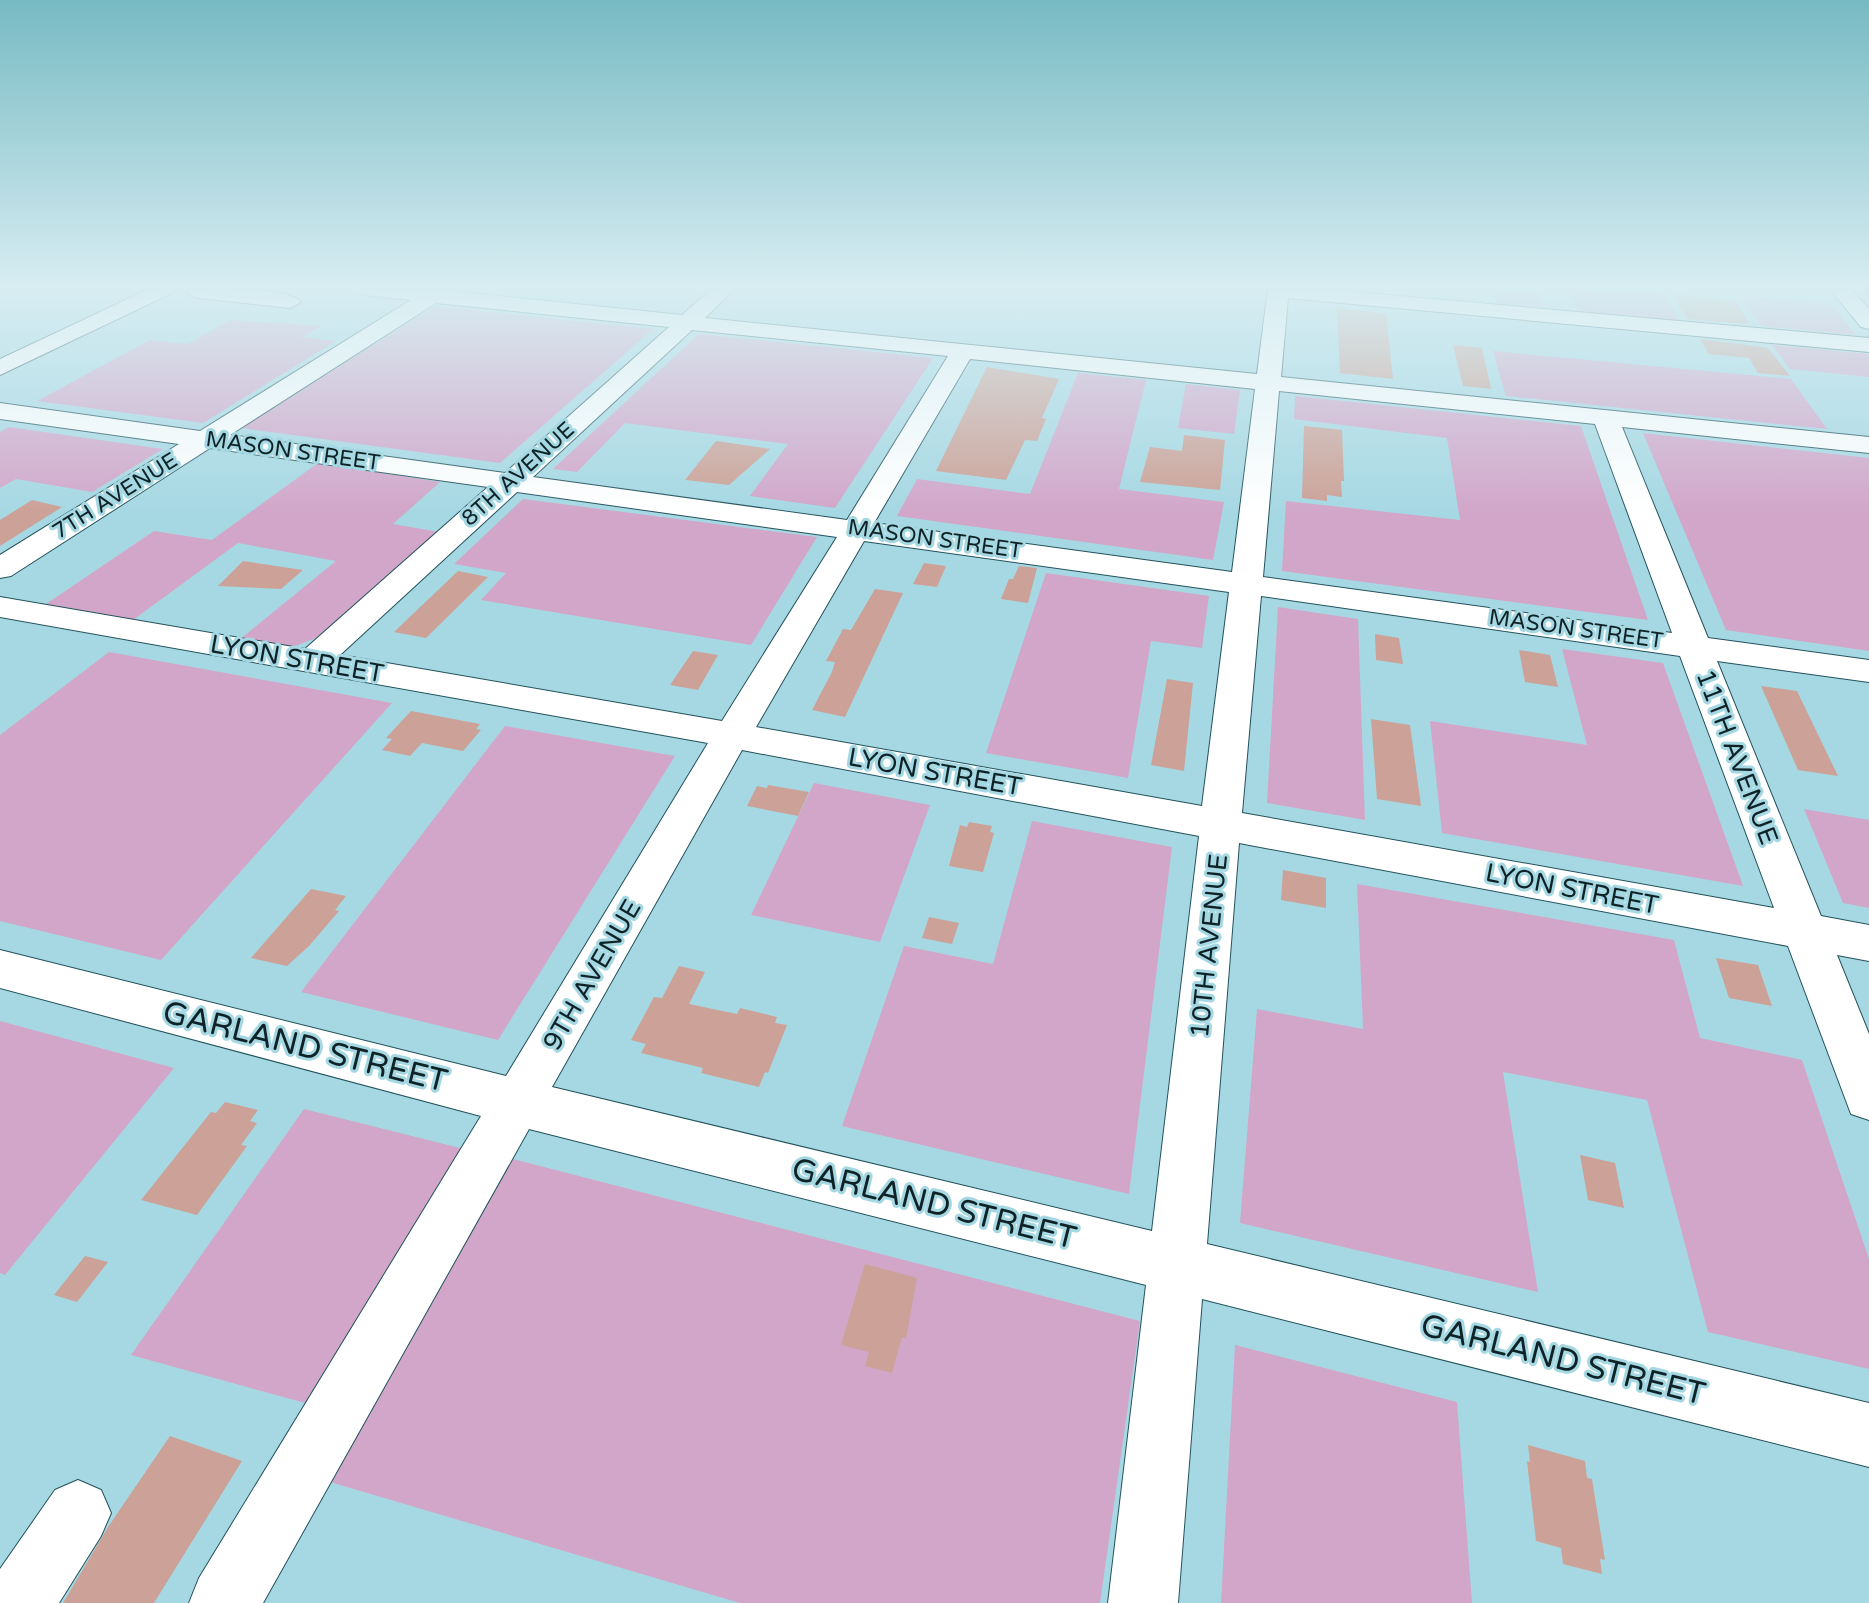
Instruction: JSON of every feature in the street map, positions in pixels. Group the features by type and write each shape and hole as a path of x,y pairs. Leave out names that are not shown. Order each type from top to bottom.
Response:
{"street":[{"name":"7TH AVENUE","path":"0,569 324,364"},
{"name":"8TH AVENUE","path":"313,661 640,364"},
{"name":"9TH AVENUE","path":"224,1603 732,735 955,364"},
{"path":"1095,364 1869,445"},
{"name":"10TH AVENUE","path":"1143,1603 1270,364"},
{"name":"MASON STREET","path":"0,411 855,527 1869,671"},
{"name":"11TH AVENUE","path":"1605,417 1869,1097"},
{"name":"LYON STREET","path":"0,607 732,735 1869,943"},
{"name":"GARLAND STREET","path":"0,969 517,1102 1869,1435"},
{"path":"18,1603 78,1513"}],"shaded area":[{"path":"106,364 299,364 203,423 37,401"},
{"path":"344,364 613,364 500,463 242,428"},
{"path":"667,364 929,364 835,508 750,496 788,444 625,423 577,472 553,469"},
{"path":"1497,364 1629,364 1791,379 1827,429 1506,396"},
{"path":"1786,364 1869,364 1869,377 1790,369"},
{"path":"1078,373 1146,380 1119,489 1224,502 1213,560 897,516 917,479 1030,494"},
{"path":"1186,384 1240,390 1234,434 1178,428"},
{"path":"1295,396 1581,426 1648,620 1282,571 1286,501 1460,520 1447,438 1294,419"},
{"path":"9,427 163,449 92,492 16,479 0,488 0,432"},
{"path":"1643,433 1869,458 1869,651 1726,630"},
{"path":"318,463 440,482 393,524 439,532 329,633 290,648 239,640 336,561 238,543 133,620 40,608 154,531 212,540"},
{"path":"523,499 817,537 751,645 481,600 506,573 454,564"},
{"path":"1046,573 1209,596 1202,648 1151,641 1128,778 986,753"},
{"path":"1278,607 1358,619 1365,820 1267,803"},
{"path":"1562,649 1663,663 1743,886 1442,833 1430,721 1587,745"},
{"path":"109,652 392,703 161,960 0,921 0,735"},
{"path":"505,726 675,756 498,1040 301,992"},
{"path":"814,783 930,805 880,942 751,915"},
{"path":"1804,809 1869,820 1869,908 1843,903"},
{"path":"1032,821 1172,847 1129,1194 842,1126 904,946 993,964"},
{"path":"1357,884 1674,940 1700,1038 1802,1060 1869,1259 1869,1369 1708,1332 1647,1100 1503,1072 1538,1292 1240,1223 1257,1009 1363,1029"},
{"path":"0,1021 174,1068 5,1275 0,1273"},
{"path":"304,1109 464,1149 305,1403 131,1355"},
{"path":"513,1159 1140,1321 1100,1603 740,1603 330,1482"},
{"path":"1235,1345 1457,1402 1472,1603 1221,1603"}],"building":[{"path":"1340,364 1391,364 1393,379 1340,373"},
{"path":"1458,364 1485,364 1491,389 1463,386"},
{"path":"1752,364 1780,364 1790,376 1758,373"},
{"path":"987,367 1059,379 1042,418 1046,419 1037,441 1025,440 1006,480 936,471"},
{"path":"1304,426 1342,430 1342,497 1327,495 1327,501 1302,498"},
{"path":"1184,435 1225,440 1220,490 1140,482 1150,447 1182,451"},
{"path":"716,441 770,449 729,485 685,480"},
{"path":"32,500 62,507 0,546 0,520"},
{"path":"243,561 303,570 281,589 218,586"},
{"path":"924,563 946,566 937,587 913,584"},
{"path":"1019,566 1037,568 1028,603 1001,599 1009,579 1013,579"},
{"path":"458,571 488,577 426,638 394,632"},
{"path":"875,589 903,593 845,717 812,710 835,662 826,661 843,629 851,630"},
{"path":"1375,634 1399,638 1403,664 1376,660"},
{"path":"1519,650 1550,655 1558,687 1525,682"},
{"path":"693,651 718,655 698,690 670,685"},
{"path":"1167,679 1193,683 1184,771 1151,765"},
{"path":"1761,686 1797,691 1838,776 1798,770"},
{"path":"411,711 480,724 476,729 481,730 463,751 422,743 410,756 382,750 392,739 386,738"},
{"path":"1371,719 1410,725 1421,806 1377,799"},
{"path":"768,785 809,792 798,816 747,806 757,786 767,788"},
{"path":"969,822 992,826 990,832 994,833 983,872 949,866 960,825 967,827"},
{"path":"1283,870 1326,878 1326,908 1281,900"},
{"path":"311,889 346,896 335,910 339,911 309,946 287,966 251,958"},
{"path":"929,917 959,923 952,944 922,938"},
{"path":"1716,958 1758,965 1772,1006 1729,998"},
{"path":"679,966 705,972 689,1004 737,1014 740,1008 777,1017 775,1023 787,1025 768,1073 765,1072 759,1087 701,1073 703,1068 641,1053 646,1044 631,1040 654,997 662,998"},
{"path":"225,1102 258,1110 250,1121 257,1123 241,1145 247,1146 197,1215 141,1200 211,1112 216,1113"},
{"path":"1580,1155 1615,1163 1624,1208 1588,1200"},
{"path":"85,1256 108,1262 77,1302 54,1295"},
{"path":"865,1264 917,1278 906,1338 902,1337 892,1373 865,1366 869,1352 841,1345"},
{"path":"170,1436 242,1461 154,1603 63,1603 108,1527"},
{"path":"1528,1445 1585,1461 1587,1478 1592,1479 1605,1560 1600,1559 1602,1574 1563,1564 1561,1548 1536,1541"}]}
